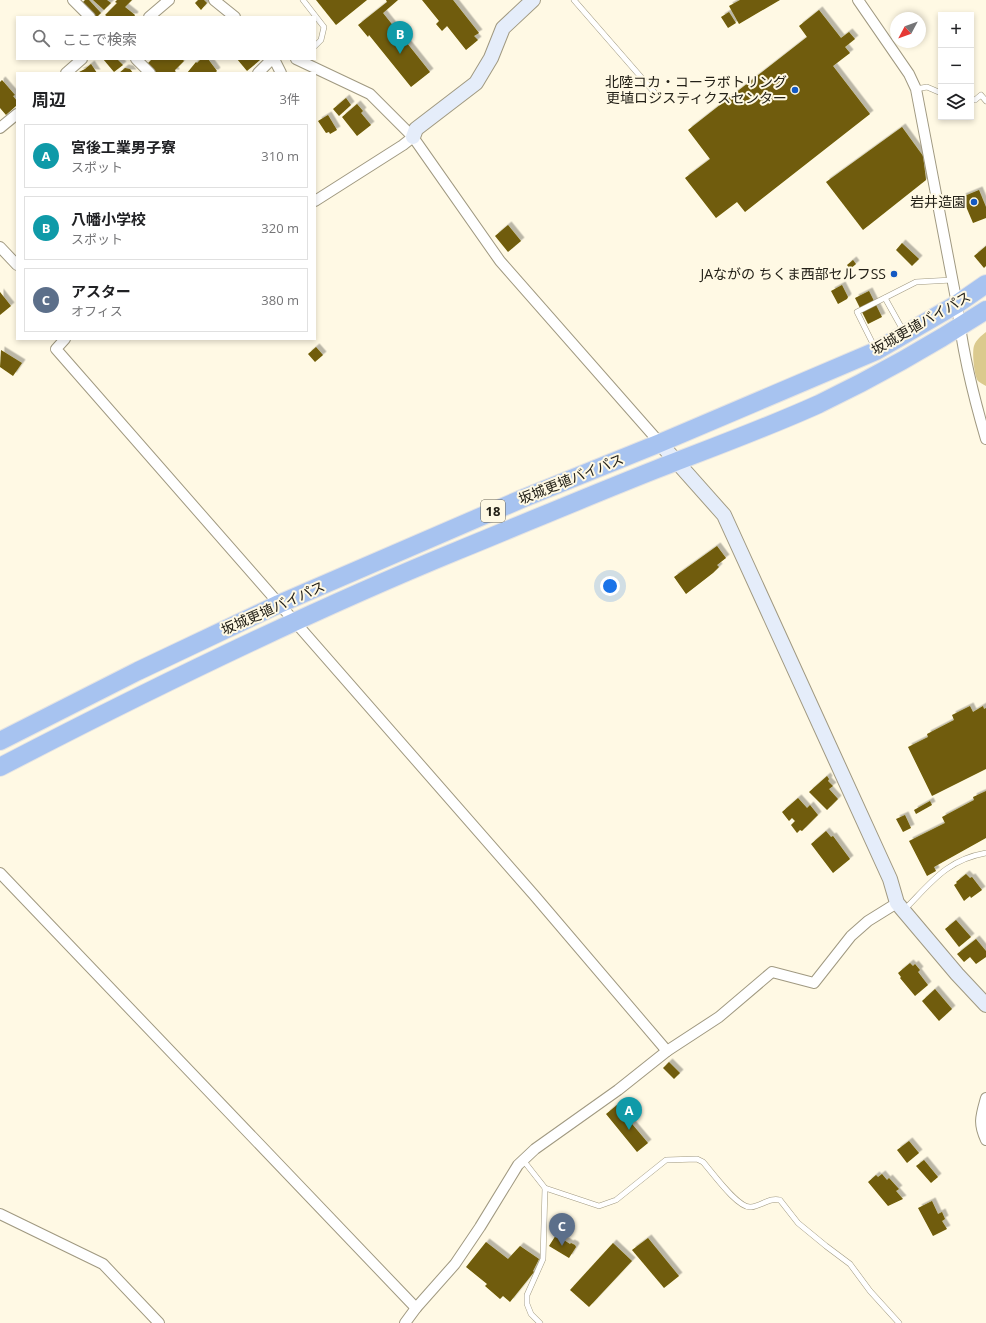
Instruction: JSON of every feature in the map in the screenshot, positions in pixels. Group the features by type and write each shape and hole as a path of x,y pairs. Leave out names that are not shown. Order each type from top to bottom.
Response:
{"highway":[{"name":"坂城更埴バイパス","path":"0,741 138,671 279,604 524,498 660,443 876,351 906,335 957,304 986,284"},
{"name":"坂城更埴バイパス","path":"0,767 103,714 294,622 422,565 760,429 818,404 933,345 986,310"}],"street":[{"path":"73,0 89,16"},
{"path":"150,16 169,0"},
{"path":"214,0 234,16"},
{"path":"316,200 403,145 412,137 416,130 476,83 490,58 503,28 533,0"},
{"path":"858,0 909,74 916,89 957,304 960,328 974,398 986,439"},
{"path":"67,72 81,60"},
{"path":"137,60 149,72"},
{"path":"259,72 272,60"},
{"path":"274,60 280,72"},
{"path":"300,60 370,94 412,137 500,261 724,515 890,879 900,907 957,974 986,1005"},
{"path":"1,126 16,115"},
{"path":"0,247 16,264"},
{"path":"64,340 56,349 539,901 667,1050"},
{"path":"0,872 416,1308"},
{"path":"406,1323 416,1308 455,1264 480,1227 518,1165 535,1149 618,1090 667,1050 719,1017 772,972 814,983 851,936 868,921 900,907"},
{"path":"986,1098 980,1128 986,1140"},
{"path":"0,1214 103,1264 159,1323"}],"lane":[{"path":"303,0 315,16"},
{"path":"574,0 654,92"},
{"path":"316,17 324,27 321,40 316,45"},
{"path":"916,89 927,88 938,92"},
{"path":"974,100 981,95 986,101"},
{"path":"876,351 857,312 916,282 952,280"},
{"path":"885,298 906,335"},
{"path":"900,907 947,867 973,855 986,853"},
{"path":"523,1160 546,1188 599,1206 616,1200 666,1160 697,1159 703,1162 740,1205 750,1208 776,1198 780,1200 798,1223 850,1264 870,1291 899,1323"},
{"path":"540,1323 531,1314 527,1304 527,1295 543,1259 546,1188"}],"shaded area":[{"path":"986,332 986,386 978,381 974,369 973,353 976,342"}],"building":[{"path":"85,0 89,0 101,13 98,16 94,16 82,3"},
{"path":"93,0 107,0 111,3 104,10"},
{"path":"117,0 132,0 125,7 134,16 105,15 117,3 115,2"},
{"path":"198,0 204,0 207,3 201,10 195,3"},
{"path":"316,0 367,0 336,25"},
{"path":"386,0 398,0 383,13 430,72 411,87 369,35 368,37 358,25 387,2"},
{"path":"422,0 453,0 479,33 474,36 478,40 466,50 447,26 442,31 436,24 439,21"},
{"path":"740,0 780,0 739,24 729,6"},
{"name":"北陸コカ・コーラボトリング 更埴ロジスティクスセンター","path":"819,10 841,38 849,32 855,39 845,47 850,53 833,66 870,114 745,212 737,202 716,218 685,178 710,159 688,130 807,37 799,26"},
{"path":"729,12 736,23 728,28 721,17"},
{"path":"104,60 118,60 123,65 114,72"},
{"path":"151,60 184,61 175,70 176,72 156,72 147,64"},
{"path":"200,60 209,60 217,71 188,72 196,62 197,63"},
{"path":"238,60 260,60 247,71"},
{"path":"91,64 96,72 79,72"},
{"path":"125,68 130,69 132,72 120,72"},
{"path":"2,80 15,95 13,96 16,100 16,106 6,115 0,108 0,82"},
{"path":"346,98 351,105 339,116 333,109"},
{"path":"357,104 363,111 361,113 371,125 357,136 342,117"},
{"path":"328,115 337,130 330,134 329,132 326,133 318,121"},
{"path":"902,127 923,156 926,180 863,230 826,182"},
{"name":"岩井造園","path":"979,190 986,207 986,218 973,223 962,197"},
{"path":"508,225 521,241 508,252 495,236"},
{"path":"902,243 919,259 912,266 896,250"},
{"path":"986,246 986,266 984,268 974,256"},
{"path":"853,260 856,264 850,269 847,265"},
{"path":"842,285 848,297 838,304 831,291"},
{"path":"869,291 882,317 868,324 855,298"},
{"path":"0,292 11,306 0,315"},
{"path":"316,347 323,355 315,362 308,354"},
{"path":"1,350 22,363 13,376 0,367"},
{"path":"717,546 726,558 717,565 719,567 713,573 686,594 674,577"},
{"path":"970,706 973,712 983,706 984,709 986,708 986,769 932,796 908,747 928,737 927,734 954,720 952,715"},
{"path":"827,776 829,779 828,781 833,786 829,789 838,799 827,810 809,792"},
{"path":"986,791 986,838 934,867 936,871 927,876 909,841 945,823 942,817 974,800 973,797"},
{"path":"798,798 807,808 810,805 818,815 802,831 800,830 797,833 791,825 795,821 792,818 789,821 782,812"},
{"path":"930,801 932,805 916,814 914,810"},
{"path":"905,815 911,828 903,832 896,819"},
{"path":"826,831 831,837 833,836 850,859 833,873 811,844"},
{"path":"966,874 970,878 972,877 982,890 964,901 954,885"},
{"path":"956,920 971,937 959,947 945,929"},
{"path":"976,939 986,951 986,957 976,964 970,957 964,962 957,954"},
{"path":"910,963 913,966 915,964 920,970 918,972 928,985 915,996 900,978 901,977 898,973"},
{"path":"935,989 952,1009 939,1021 922,1001"},
{"path":"669,1062 680,1073 674,1079 663,1068"},
{"path":"617,1105 623,1113 626,1110 630,1115 627,1118 648,1143 637,1152 606,1114"},
{"path":"909,1141 919,1153 907,1163 897,1150"},
{"path":"924,1160 938,1177 931,1183 916,1166"},
{"path":"882,1174 887,1180 889,1178 899,1189 896,1191 903,1199 888,1206 868,1182 876,1175 878,1177"},
{"path":"932,1201 938,1214 942,1212 945,1219 942,1221 947,1229 933,1236 918,1208"},
{"path":"556,1235 570,1244 575,1245 576,1247 569,1258 549,1246"},
{"path":"648,1238 679,1276 664,1288 632,1250"},
{"path":"486,1242 508,1259 520,1246 539,1259 533,1271 534,1272 510,1302 503,1296 500,1299 485,1286 487,1284 466,1267"},
{"path":"613,1243 632,1261 589,1307 570,1290"}],"place":[{"name":"八幡小学校","path":"400,54"},
{"name":"北陸コカ・コーラボトリング 更埴ロジスティクスセンター","path":"795,90"},
{"name":"岩井造園","path":"974,202"},
{"name":"JAながの ちくま西部セルフSS","path":"894,274"},
{"name":"宮後工業男子寮","path":"629,1130"},
{"name":"アスター","path":"562,1246"}]}
